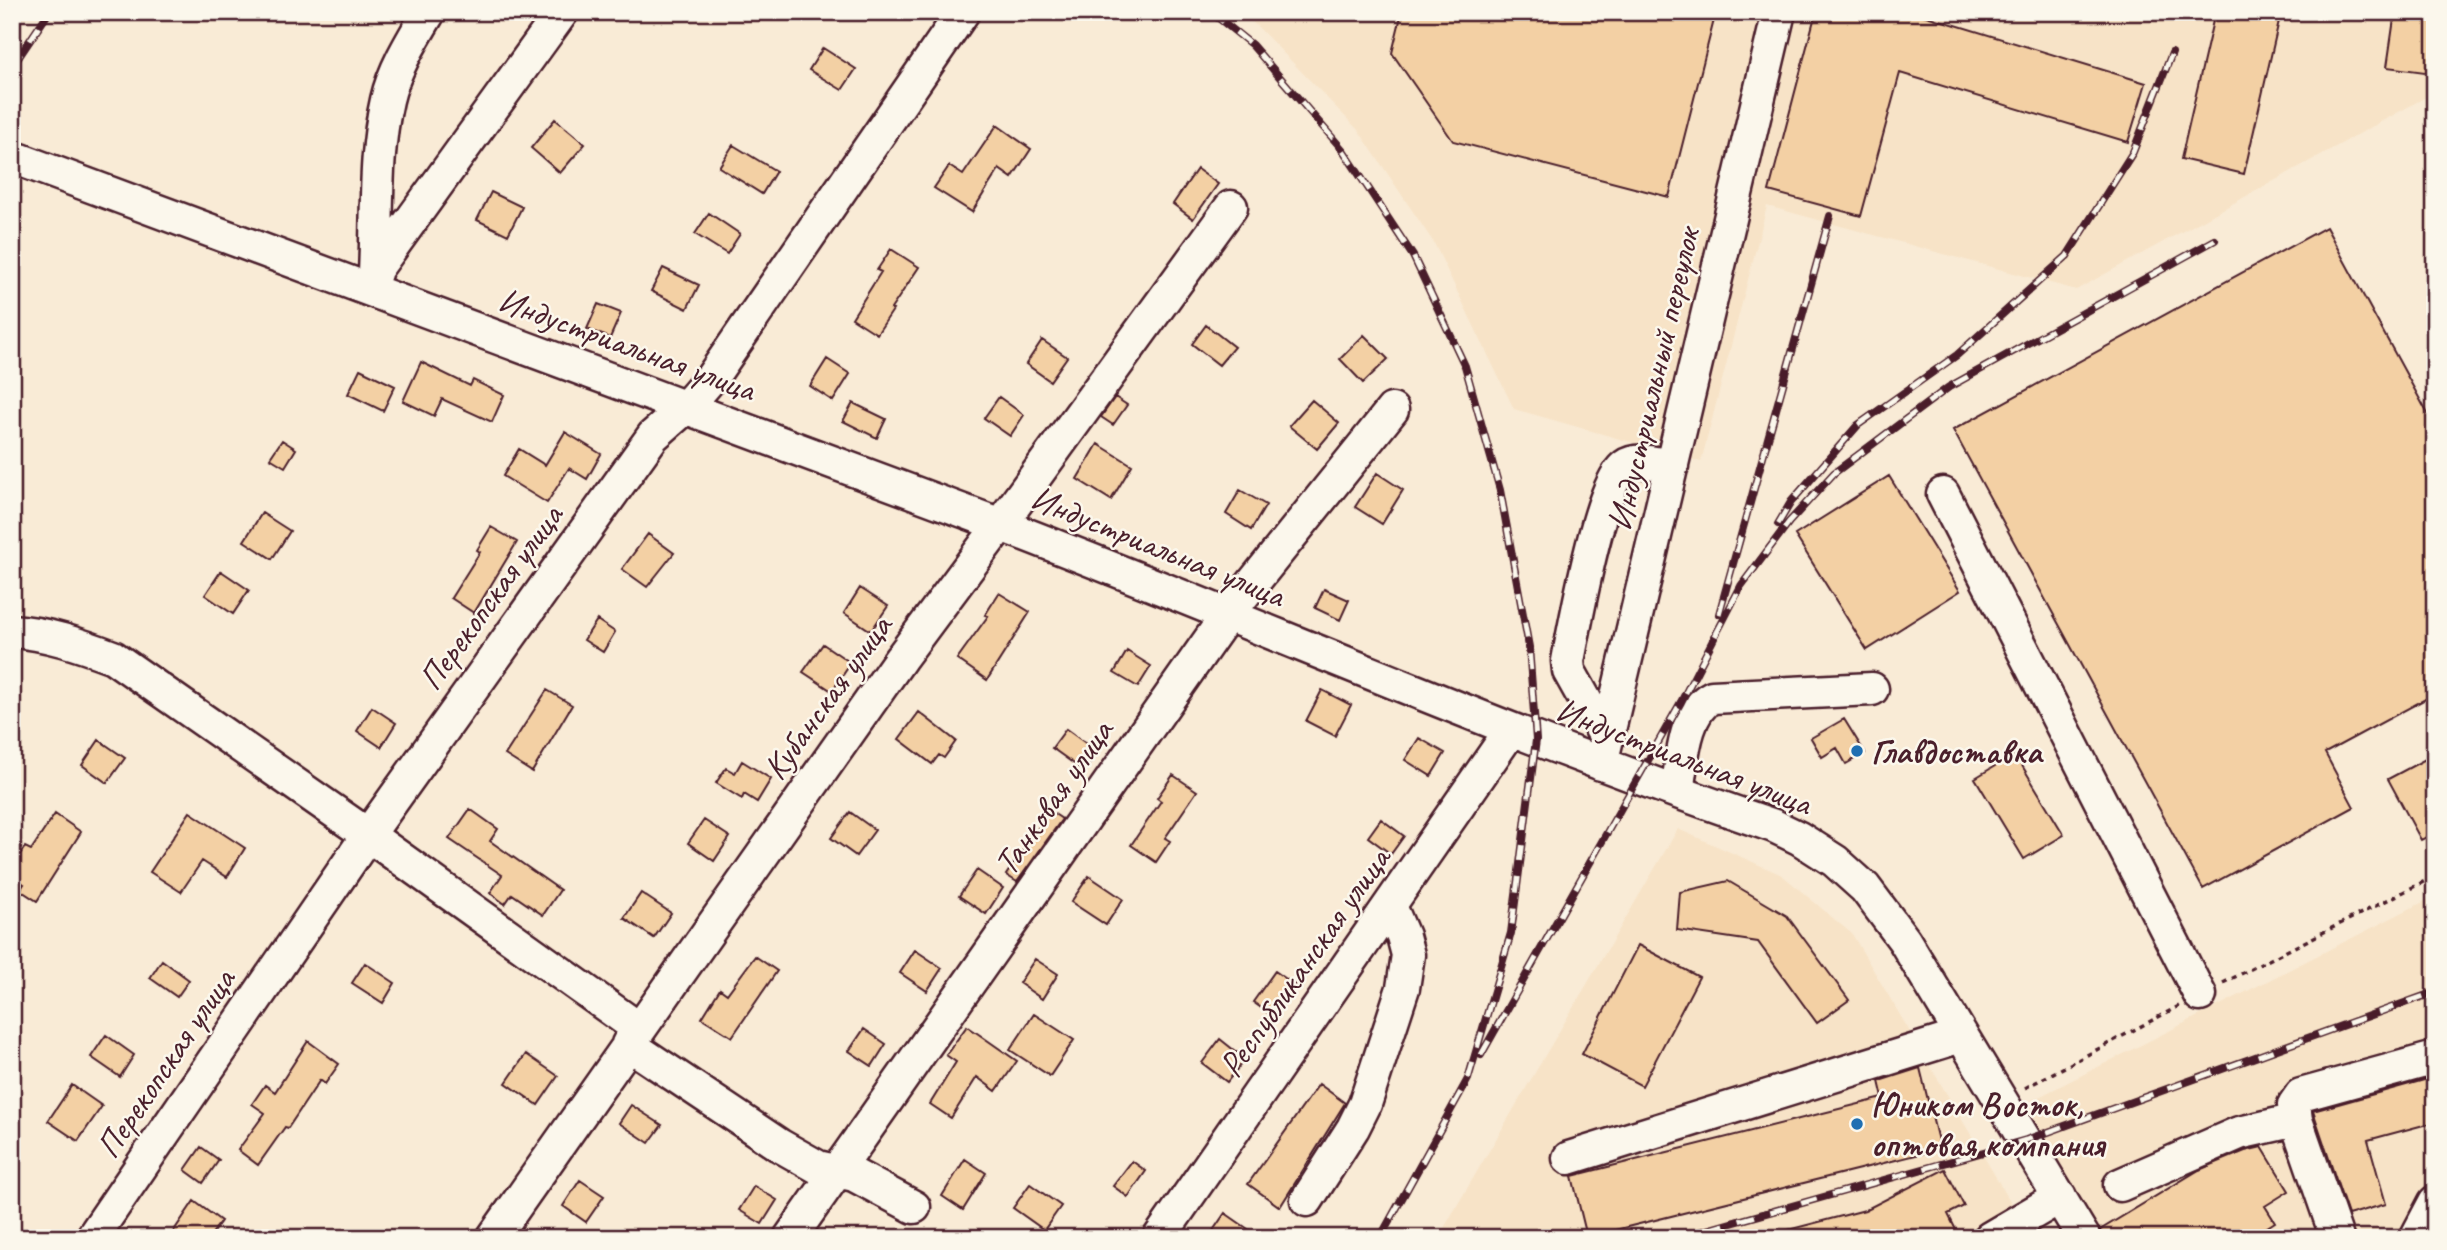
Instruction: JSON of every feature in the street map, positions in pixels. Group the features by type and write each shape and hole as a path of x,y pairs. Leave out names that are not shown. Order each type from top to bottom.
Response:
{"street":[{"path":"375,280 377,166 387,99 403,59 429,12"},
{"path":"375,280 562,12"},
{"name":"Перекопская улица","path":"92,1238 368,835 653,436 685,407 712,377 963,12"},
{"name":"Индустриальный переулок","path":"1604,752 1779,12"},
{"name":"Индустриальная улица","path":"21,160 375,280 685,407 1228,614 1511,730 1604,752 1677,791 1800,838 1835,861 1865,888 1903,940 2084,1238"},
{"name":"Кубанская улица","path":"493,1238 901,658 1231,207"},
{"name":"Танковая улица","path":"790,1238 1228,614 1392,410"},
{"path":"1604,752 1569,671 1568,661 1598,523 1615,475 1623,467 1633,461 1672,466"},
{"path":"1943,494 2200,995"},
{"path":"12,631 29,632 88,647 113,657 368,835 779,1145 818,1167 854,1175 914,1208"},
{"path":"1677,791 1687,735 1702,702 1712,697 1872,689"},
{"name":"Республиканская улица","path":"1159,1238 1511,730"},
{"path":"1307,1200 1353,1128 1365,1104 1403,988 1408,955 1390,905"},
{"path":"1569,1158 1961,1036"},
{"path":"2337,1238 2296,1120 2294,1105 2301,1095 2435,1058"},
{"path":"2120,1185 2239,1133 2296,1120"},
{"path":"1990,1238 2060,1198"},
{"path":"2416,1238 2435,1202"}],"shaded area":[{"path":"1241,12 2435,12 2435,92 2076,290 1767,206 1701,462 1514,409 1434,243 1359,131"},
{"path":"1678,829 1782,875 1852,934 2032,1238 1438,1238"},
{"path":"2435,896 2435,1238 2084,1238 2009,1112"}],"building":[{"path":"1402,12 1716,12 1669,197 1453,141 1392,53"},
{"path":"1816,12 1913,12 2146,83 2128,142 1900,73 1861,216 1769,191"},
{"path":"2215,12 2281,12 2244,174 2181,159"},
{"path":"2395,12 2435,12 2435,57 2432,73 2387,67"},
{"path":"823,48 856,69 842,90 809,70"},
{"path":"555,119 585,144 560,173 531,148"},
{"path":"997,125 1031,149 1012,178 999,169 972,212 934,188 949,166 963,175"},
{"path":"733,145 776,171 762,194 719,167"},
{"path":"1197,169 1218,184 1193,219 1173,204"},
{"path":"491,192 522,207 508,235 477,220"},
{"path":"709,213 740,234 727,254 695,234"},
{"path":"2326,227 2435,427 2435,694 2325,753 2354,807 2203,889 1953,430"},
{"path":"891,249 919,267 877,334 852,318 881,272 877,270"},
{"path":"663,268 699,285 687,309 651,291"},
{"path":"598,304 621,313 610,338 587,329"},
{"path":"1206,325 1234,347 1219,365 1192,344"},
{"path":"1364,335 1388,359 1363,383 1340,359"},
{"path":"1042,340 1067,357 1050,381 1026,364"},
{"path":"827,359 850,374 833,401 810,386"},
{"path":"421,362 470,386 473,380 504,395 492,422 442,399 434,416 403,401"},
{"path":"360,369 395,386 383,411 348,394"},
{"path":"999,397 1024,415 1010,436 984,418"},
{"path":"1115,397 1127,405 1113,425 1101,417"},
{"path":"1312,400 1339,423 1317,449 1289,426"},
{"path":"853,403 886,419 877,438 843,421"},
{"path":"565,432 601,454 587,479 569,468 547,503 503,476 519,449 545,465"},
{"path":"282,440 296,449 285,467 270,458"},
{"path":"1098,444 1132,465 1111,500 1077,479"},
{"path":"1377,473 1403,490 1382,524 1355,507"},
{"path":"1889,476 1960,591 1867,650 1795,535"},
{"path":"1240,490 1266,505 1251,530 1226,514"},
{"path":"262,513 290,531 272,559 244,541"},
{"path":"491,527 517,542 474,613 451,598 480,552 477,550"},
{"path":"648,534 674,553 647,587 622,569"},
{"path":"221,571 249,590 233,614 205,595"},
{"path":"860,588 888,606 871,631 844,613"},
{"path":"1324,589 1349,600 1340,620 1315,608"},
{"path":"999,593 1030,612 987,680 957,659 988,616 985,615"},
{"path":"597,620 615,632 603,652 584,640"},
{"path":"823,644 851,663 832,691 803,672"},
{"path":"1127,651 1151,666 1138,687 1114,673"},
{"path":"547,690 572,705 532,772 505,755"},
{"path":"1322,690 1351,705 1335,736 1306,721"},
{"path":"372,707 396,723 381,747 357,731"},
{"path":"919,712 956,741 944,758 939,755 932,764 899,739"},
{"path":"1844,719 1865,753 1846,764 1837,748 1822,757 1811,738"},
{"path":"1066,729 1098,752 1084,771 1052,748"},
{"path":"1419,738 1445,753 1431,776 1405,760"},
{"path":"99,740 125,758 107,783 82,765"},
{"path":"2015,754 2064,835 2024,859 1975,778"},
{"path":"2435,754 2435,833 2421,840 2388,779"},
{"path":"742,761 771,779 757,802 744,794 742,799 716,783 726,768 735,773"},
{"path":"1173,775 1197,791 1165,838 1170,841 1156,862 1131,845 1161,801 1157,798"},
{"path":"470,809 498,829 490,841 560,890 543,915 512,894 505,904 490,893 502,875 449,839"},
{"path":"1050,811 1062,819 1017,882 1006,875"},
{"path":"190,812 245,848 227,877 202,861 181,892 150,872"},
{"path":"850,812 875,830 856,856 831,838"},
{"path":"55,814 81,832 37,901 20,890 24,884 12,876 12,866 25,847 31,850"},
{"path":"1381,819 1404,836 1391,854 1368,837"},
{"path":"704,820 730,837 714,861 688,843"},
{"path":"977,870 1003,888 986,914 959,896"},
{"path":"1089,876 1123,899 1106,925 1071,902"},
{"path":"1728,881 1787,916 1849,1000 1817,1023 1758,942 1677,930 1680,892"},
{"path":"641,893 671,913 654,938 624,918"},
{"path":"1638,945 1699,977 1642,1086 1582,1054"},
{"path":"915,950 942,968 927,991 900,973"},
{"path":"755,956 777,971 732,1037 702,1018 720,989 727,994"},
{"path":"1035,959 1058,974 1042,999 1019,983"},
{"path":"162,960 189,980 177,997 150,978"},
{"path":"365,963 395,983 383,1003 352,983"},
{"path":"1275,971 1296,986 1274,1017 1253,1002"},
{"path":"1034,1014 1074,1040 1050,1076 1010,1050"},
{"path":"967,1026 1017,1061 996,1091 977,1077 951,1118 930,1104 956,1062 946,1055"},
{"path":"864,1029 886,1044 872,1066 849,1051"},
{"path":"106,1035 134,1055 120,1077 91,1057"},
{"path":"1220,1039 1245,1059 1227,1082 1202,1063"},
{"path":"308,1041 339,1064 325,1084 320,1080 288,1128 285,1127 258,1165 238,1150 265,1113 252,1104 265,1085 275,1092"},
{"path":"526,1054 558,1076 538,1105 506,1083"},
{"name":"Юником Восток, оптовая компания","path":"1920,1068 1940,1149 1587,1237 1572,1176 1883,1098 1879,1081"},
{"path":"2435,1077 2435,1122 2368,1140 2386,1204 2348,1215 2313,1111"},
{"path":"1319,1084 1345,1103 1280,1207 1248,1184"},
{"path":"72,1085 102,1106 78,1141 48,1121"},
{"path":"631,1105 662,1125 649,1143 619,1123"},
{"path":"201,1147 219,1160 203,1183 185,1170"},
{"path":"2262,1147 2289,1191 2265,1206 2275,1222 2250,1238 2102,1238 2100,1230 2199,1170"},
{"path":"965,1159 986,1173 963,1210 942,1196"},
{"path":"1132,1161 1146,1171 1128,1197 1113,1186"},
{"path":"1945,1169 1964,1206 1948,1214 1960,1238 1780,1238 1780,1232 1865,1210"},
{"path":"580,1180 604,1196 586,1222 563,1206"},
{"path":"1030,1184 1061,1206 1044,1230 1013,1208"},
{"path":"754,1186 777,1200 762,1224 739,1210"},
{"path":"194,1201 221,1221 209,1238 169,1238"},
{"path":"1225,1213 1261,1238 1208,1238"}],"railway":[{"path":"12,67 49,12"},
{"path":"1211,12 1252,45 1343,150 1413,256 1465,366 1500,490 1529,647 1536,740 1511,933 1468,1079 1380,1238"},
{"path":"1778,524 1791,502 1858,425 1957,355 2067,256 2133,152 2172,53"},
{"path":"1719,614 1830,216"},
{"path":"1481,1055 1681,702 1741,586 1789,522 1834,473 1949,387 2215,240"},
{"path":"1678,1238 2026,1140 2435,992"}],"place":[{"name":"Главдоставка","path":"1857,751"},
{"name":"Юником Восток, оптовая компания","path":"1857,1124"}]}
